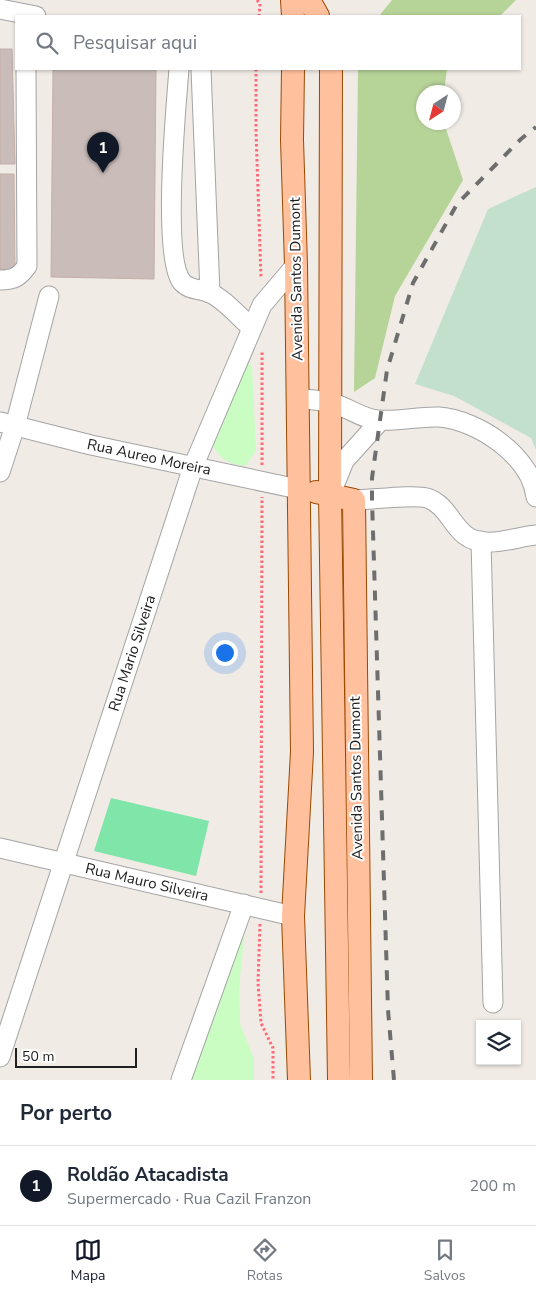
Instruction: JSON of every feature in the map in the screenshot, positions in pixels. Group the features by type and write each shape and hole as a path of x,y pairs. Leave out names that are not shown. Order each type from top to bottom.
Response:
{"main road":[{"path":"292,0 293,15"},
{"path":"309,0 317,15"},
{"name":"Avenida Santos Dumont","path":"290,70 296,265 302,752 294,916 299,1080"},
{"name":"Avenida Santos Dumont","path":"332,70 332,402 330,495 339,1080"},
{"path":"298,489 354,500"},
{"name":"Avenida Santos Dumont","path":"354,500 361,1080"}],"street":[{"path":"0,9 25,15"},
{"path":"0,280 12,280 22,274 27,266 26,70"},
{"path":"179,70 172,164 172,254 175,271 183,283 194,290 210,293 251,327"},
{"path":"202,70 210,293"},
{"name":"Rua Mario Silveira","path":"0,1058 62,863 194,467 251,327 262,305 296,265"},
{"path":"0,472 8,424 49,296"},
{"path":"298,398 332,402 370,419 380,421 440,417 478,427 513,454 525,472 536,497"},
{"path":"330,495 344,461 380,421"},
{"name":"Rua Aureo Moreira","path":"8,424 91,445 298,489"},
{"path":"354,500 427,498 447,512 465,536 481,541 492,542 536,534"},
{"path":"481,541 493,1003"},
{"name":"Rua Mauro Silveira","path":"0,848 294,916"},
{"path":"181,1080 253,906"}],"path":[{"path":"257,0 260,4 259,15"},
{"path":"256,70 256,131 262,305"},
{"path":"262,344 263,786 253,906 261,1023 273,1048 273,1080"}],"green space":[{"path":"392,0 516,0 501,15 380,15"},
{"path":"358,70 447,70 445,85 416,85 416,130 446,130 463,180 395,296 375,378 354,392"},
{"path":"536,187 536,450 531,438 454,396 415,384 488,209"},
{"path":"247,359 252,367 256,451 245,466 225,460 212,444"},
{"path":"111,798 209,821 196,876 94,851"},
{"path":"240,929 245,930 239,985 240,1024 254,1059 254,1080 192,1080"}],"building":[{"path":"0,49 12,49 15,164 0,164"},
{"path":"53,70 156,70 154,279 51,277"},
{"path":"0,174 14,174 15,270 0,270"}],"railway":[{"path":"394,1080 388,1010 372,500 372,478 387,370 413,283 457,204 521,139 536,127"}],"place":[{"name":"Roldão Atacadista","path":"103,173"}]}
